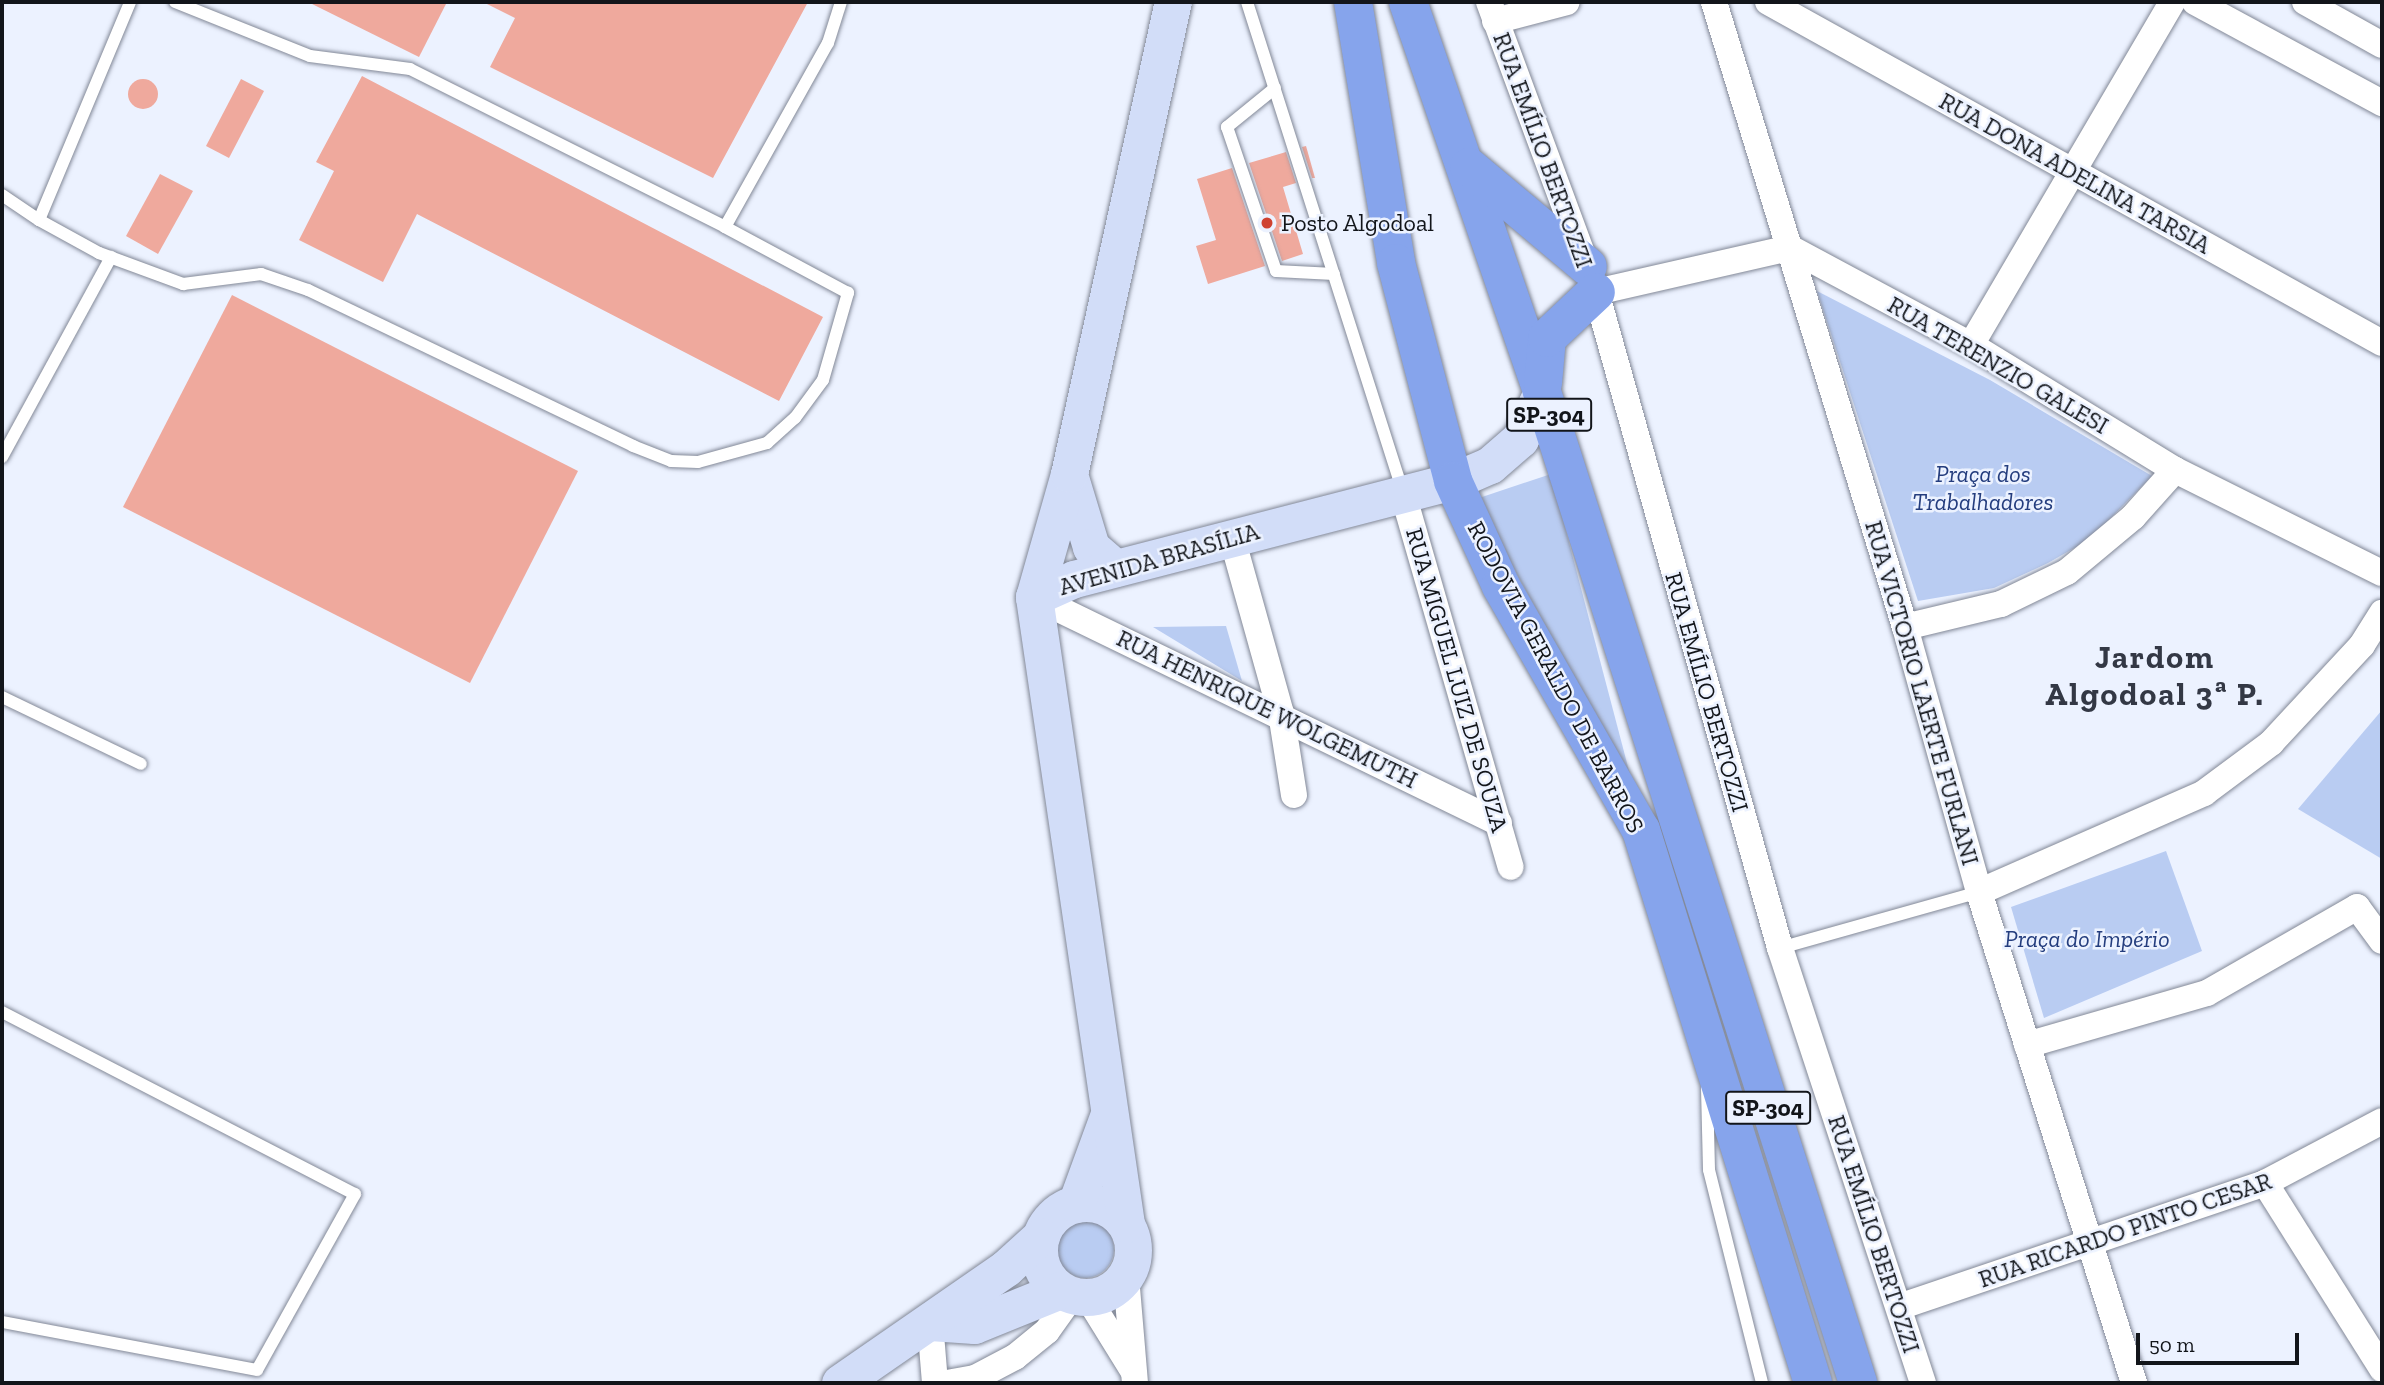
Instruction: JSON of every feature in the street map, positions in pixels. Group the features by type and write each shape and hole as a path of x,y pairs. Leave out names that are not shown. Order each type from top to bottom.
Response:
{"highway":[{"name":"RODOVIA GERALDO DE BARROS","path":"1353,2 1396,263 1453,481 1502,586 1641,830 1709,1067 1813,1383"},
{"path":"1402,2 1436,93"},
{"name":"RODOVIA GERALDO DE BARROS","path":"1408,2 1436,93 1467,166 1542,392 1858,1383"},
{"path":"1467,166 1592,280 1547,338 1542,392"}],"main road":[{"path":"1034,597 1069,474 1173,2"},
{"name":"AVENIDA BRASÍLIA","path":"1126,1224 1112,1107 1034,597 1115,568 1453,481 1490,465 1520,439 1542,392"},
{"path":"1069,474 1091,547 1115,568"},
{"name":"AVENIDA BRASÍLIA","path":"1076,1203 1112,1107"},
{"path":"840,1383 930,1322 1041,1236 1050,1219 1076,1203 1099,1204 1126,1224 1134,1250 1126,1276 1110,1292 1073,1295 974,1325 930,1322"},
{"path":"1041,1236 1042,1270 1073,1295"}],"street":[{"path":"1492,12 1566,2"},
{"name":"RUA VICTORIO LAERTE FURLANI","path":"1714,2 1905,627 1979,892 2134,1383"},
{"name":"RUA DONA ADELINA TARSIA","path":"1768,2 2382,343"},
{"path":"1971,345 2172,2"},
{"path":"2195,2 2382,103"},
{"path":"2305,2 2382,45"},
{"name":"RUA EMÍLIO BERTOZZI","path":"1492,12 1592,280 1780,948 1923,1383"},
{"path":"1592,280 1790,248"},
{"name":"RUA TERENZIO GALESI","path":"1790,248 1971,345 2175,470 2382,573"},
{"path":"1905,627 2001,604 2067,572 2125,524 2175,470"},
{"name":"RUA MIGUEL LUIZ DE SOUZA","path":"1403,494 1511,867"},
{"path":"1232,538 1281,713 1294,795"},
{"name":"RUA HENRIQUE WOLGEMUTH","path":"1034,597 1281,713 1499,823"},
{"path":"1979,892 2204,793 2271,743 2362,645 2382,613"},
{"path":"2027,1045 2207,993 2357,907 2382,941"},
{"name":"RUA RICARDO PINTO CESAR","path":"1899,1307 2091,1246 2265,1184 2382,1121"},
{"path":"2265,1184 2382,1369"},
{"path":"1126,1276 1135,1378"},
{"path":"947,1383 975,1378 1015,1357 1047,1331 1073,1295 1135,1378"},
{"path":"930,1322 934,1383"}],"lane":[{"path":"39,220 130,2"},
{"path":"2,195 39,220 111,257 183,284 261,274 285,282 671,461 698,462 767,443 795,418 823,380 848,293 724,227 410,69 310,56 175,2"},
{"path":"724,227 828,43 841,2"},
{"path":"1247,2 1403,494"},
{"path":"1275,88 1227,127 1276,271 1334,274"},
{"path":"2,457 111,257"},
{"path":"2,697 141,764"},
{"path":"1780,948 1979,892"},
{"path":"2,1012 355,1194 257,1370 2,1322"},
{"path":"1709,1067 1704,1127 1709,1170 1762,1383"}],"green space":[{"name":"Praça dos Trabalhadores","path":"1817,291 1990,380 2152,476 2090,539 2048,563 1994,588 1918,601"},
{"path":"1551,474 1633,786 1476,499"},
{"path":"1226,626 1242,681 1153,627"},
{"path":"2382,710 2382,859 2298,809"},
{"name":"Praça do Império","path":"2166,851 2202,951 2044,1018 2011,907"},
{"path":"1079,1220 1091,1220 1106,1228 1114,1243 1114,1255 1106,1270 1091,1278 1079,1278 1064,1270 1056,1255 1056,1243 1064,1228"}],"building":[{"path":"308,2 447,2 419,57"},
{"path":"483,2 808,2 713,178 490,67 515,18"},
{"path":"362,76 823,317 779,401 417,214 383,282 299,240 334,171 316,162"},
{"path":"143,79 154,83 158,94 154,105 143,109 132,105 128,94 132,83"},
{"path":"241,79 264,91 229,158 206,146"},
{"path":"1306,146 1315,178 1312,178 1302,147"},
{"path":"1286,152 1296,183 1283,187 1303,254 1282,261 1249,163"},
{"path":"1232,168 1265,266 1208,284 1196,246 1216,240 1197,179"},
{"path":"160,174 193,191 158,254 126,236"},
{"path":"232,295 578,471 470,683 123,507"}],"place":[{"name":"Posto Algodoal","path":"1267,223"}],"district":[{"name":"Jardom Algodoal 3ª P.","path":"2155,676"}]}
